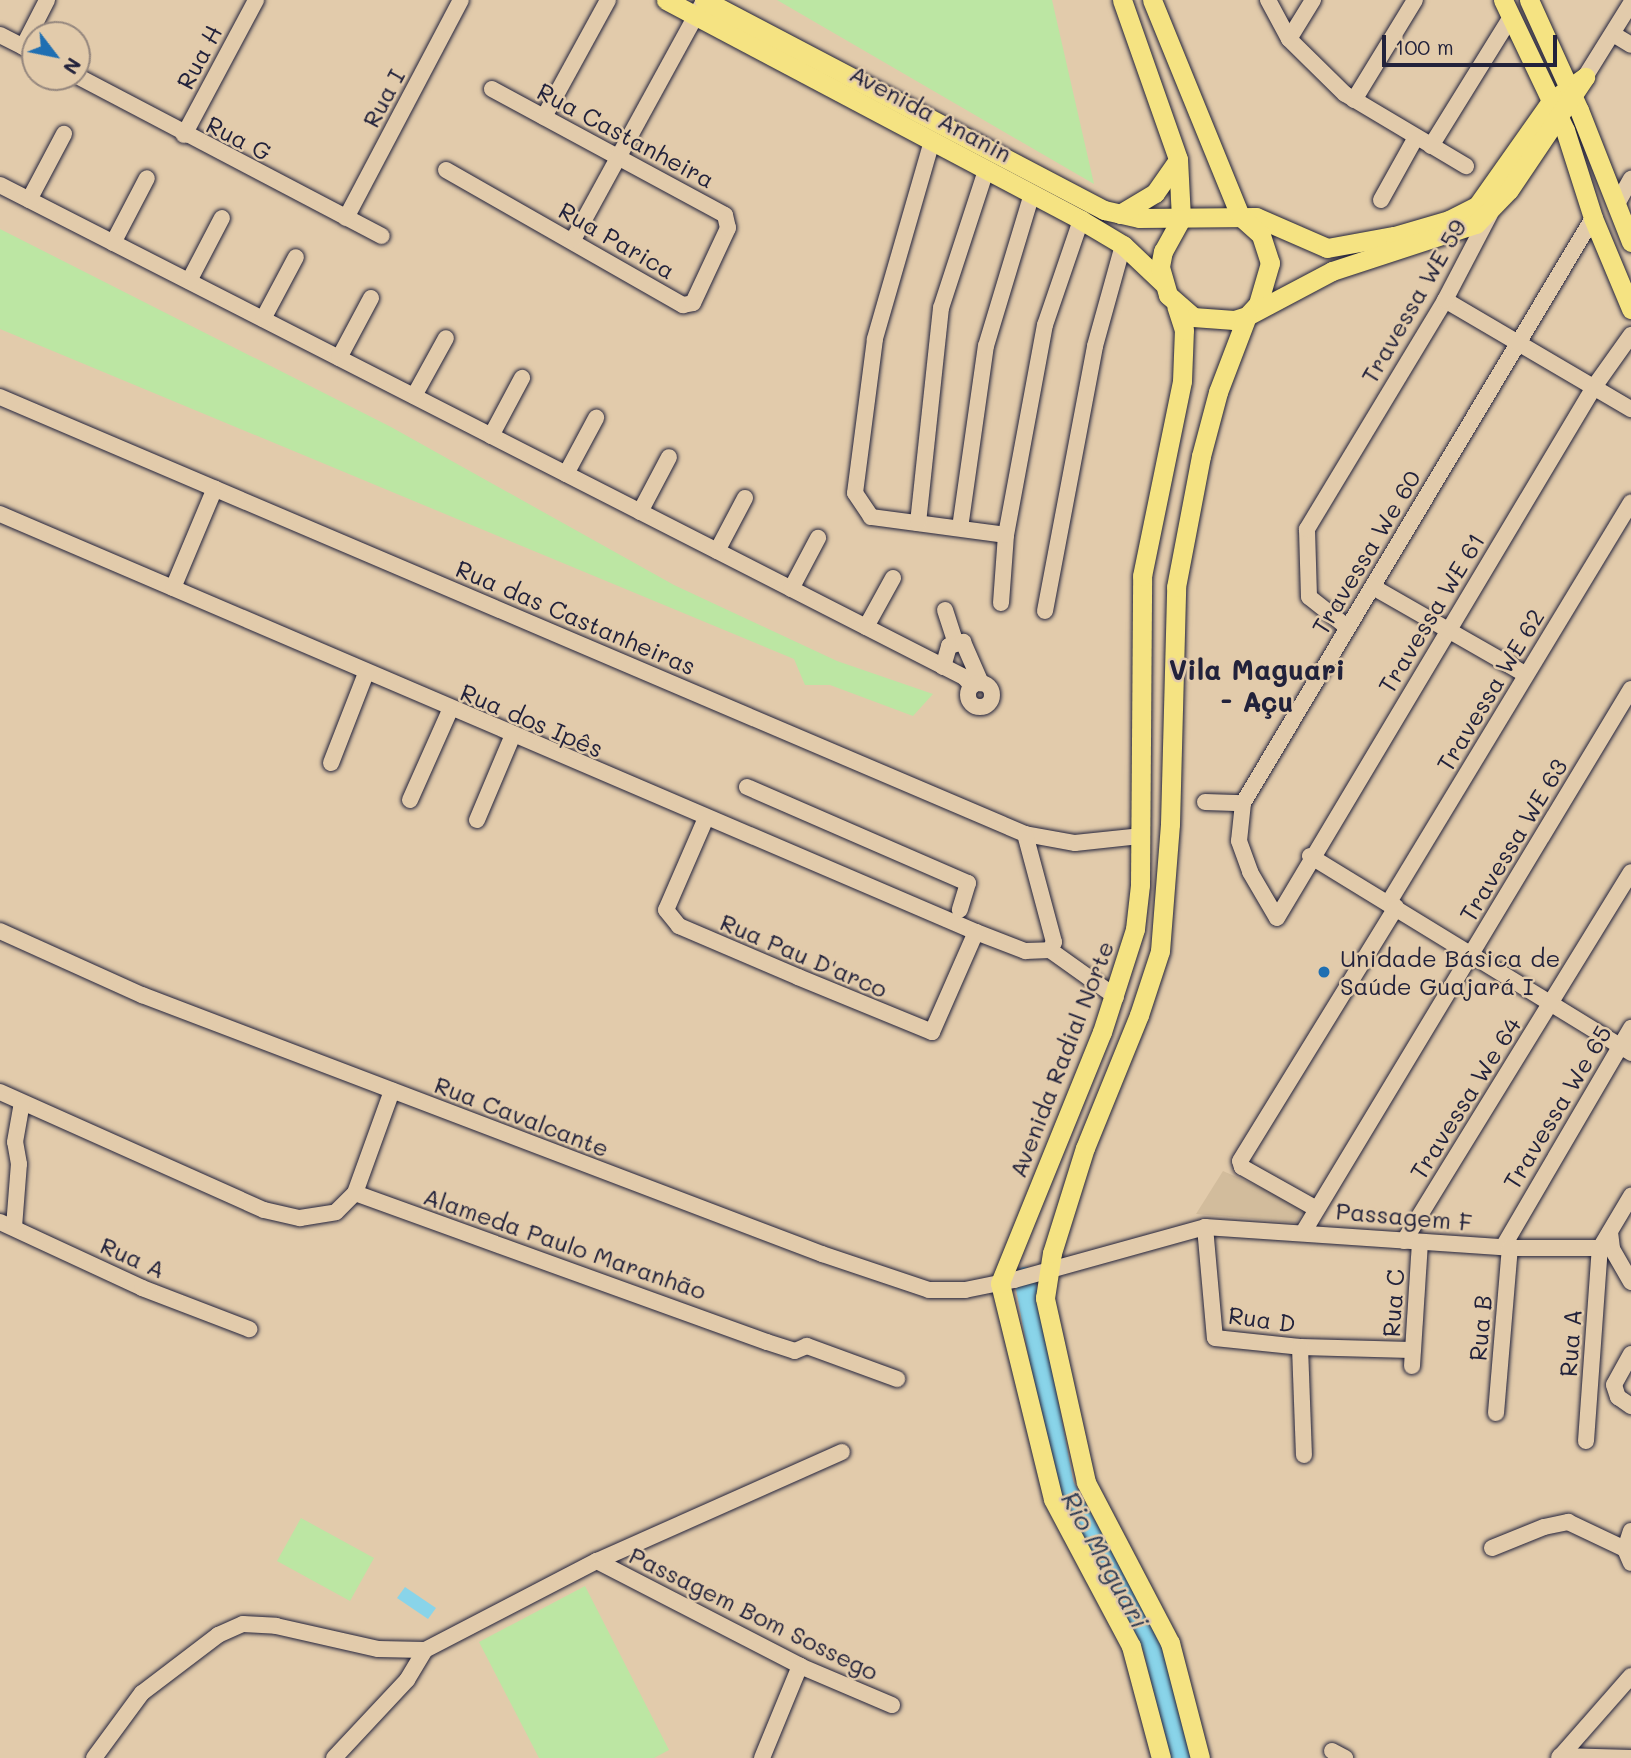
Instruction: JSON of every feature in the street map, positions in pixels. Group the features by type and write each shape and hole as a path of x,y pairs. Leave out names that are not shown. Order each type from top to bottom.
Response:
{"main road":[{"name":"Avenida Ananin","path":"666,0 702,5 1088,203 1120,214 1186,219"},
{"path":"1122,0 1178,159 1186,219 1163,251 1163,283 1177,306 1193,317 1240,318 1332,271 1456,233 1492,212"},
{"path":"1152,0 1234,216 1261,235 1270,263 1265,292 1240,318 1218,392 1201,456 1177,587 1170,824 1160,951 1139,1015 1085,1148 1045,1273 1045,1298 1086,1482 1170,1643 1200,1758"},
{"path":"1529,0 1576,87 1631,242"},
{"name":"Avenida Ananin","path":"702,5 932,141 1123,245 1163,283"},
{"path":"1507,9 1555,109 1593,218 1631,309"},
{"path":"1186,219 1256,216 1327,248 1347,247 1449,220 1477,206 1576,87"},
{"name":"Travessa WE 59","path":"1492,212 1555,109"},
{"path":"1120,214 1155,193 1178,159"},
{"name":"Avenida Radial Norte","path":"1007,1282 1116,997 1135,929 1140,835 1142,576 1182,380 1184,330 1177,306"},
{"path":"1007,1282 1053,1499 1131,1646 1161,1758"}],"street":[{"path":"39,21 47,0"},
{"name":"Rua H","path":"184,135 256,0"},
{"name":"Rua I","path":"346,218 461,0"},
{"path":"544,117 608,0"},
{"path":"1268,0 1289,39 1354,100 1466,166"},
{"path":"1289,39 1313,0"},
{"path":"1354,100 1415,0"},
{"path":"1576,87 1631,3"},
{"path":"573,240 702,5"},
{"path":"1432,146 1507,9"},
{"path":"1613,34 1631,44"},
{"path":"0,35 21,46"},
{"name":"Rua G","path":"91,84 184,135 382,236"},
{"name":"Rua Castanheira","path":"492,89 724,215 728,228"},
{"path":"29,200 64,134"},
{"path":"1381,200 1416,137"},
{"path":"932,141 875,339 855,494 870,517 1006,535"},
{"name":"Rua Parica","path":"446,170 688,305 728,228"},
{"path":"918,523 936,333 986,170"},
{"path":"113,243 147,178"},
{"path":"1617,204 1631,179"},
{"path":"0,185 976,684 968,646 955,641"},
{"path":"960,528 986,346 1032,194"},
{"name":"Travessa WE 59","path":"1347,627 1310,597 1307,529 1445,300 1492,212"},
{"path":"188,281 222,218"},
{"name":"Travessa We 60","path":"1277,918 1250,872 1239,841 1242,803 1593,218"},
{"path":"1001,603 1006,535 1045,325 1081,220"},
{"path":"1045,611 1095,346 1123,245"},
{"path":"263,319 296,257"},
{"path":"339,358 371,298"},
{"path":"1445,300 1631,409"},
{"name":"Travessa WE 61","path":"1277,918 1310,856 1594,387 1631,335"},
{"path":"414,396 446,338"},
{"path":"491,436 522,378"},
{"name":"Rua das Castanheiras","path":"0,397 1025,834 1075,844 1140,835"},
{"path":"566,474 596,418"},
{"path":"640,512 669,457"},
{"path":"173,588 215,488"},
{"path":"717,551 745,498"},
{"name":"Travessa WE 62","path":"1315,1208 1242,1167 1240,1161 1525,674 1631,503"},
{"name":"Rua dos Ipês","path":"0,514 512,737 976,933 1025,951 1050,950"},
{"path":"791,589 818,538"},
{"path":"866,627 893,578"},
{"path":"1373,587 1449,628 1525,674"},
{"path":"946,610 955,641"},
{"path":"943,667 949,646 955,641"},
{"path":"331,763 366,673"},
{"name":"Travessa WE 63","path":"1304,1231 1315,1208 1631,689"},
{"path":"410,800 450,710"},
{"path":"477,820 512,737"},
{"path":"747,787 970,883 960,910"},
{"path":"1205,802 1242,803"},
{"name":"Rua Pau D'arco","path":"706,818 666,910 683,928 932,1032 976,933"},
{"path":"1025,834 1054,942 1050,950 1116,997"},
{"path":"1310,856 1625,1049"},
{"name":"Travessa We 64","path":"1412,1241 1631,872"},
{"name":"Rua Cavalcante","path":"0,931 72,966 392,1091 822,1254 929,1290 949,1291 1007,1282 1205,1227"},
{"name":"Travessa We 65","path":"1507,1247 1625,1049 1631,1027"},
{"path":"0,1092 22,1104 281,1215 320,1217 343,1207 355,1194 392,1091"},
{"path":"7,1225 19,1164 15,1142 22,1104"},
{"name":"Alameda Paulo Maranhão","path":"355,1194 760,1336 795,1351 807,1346 897,1379"},
{"path":"1600,1248 1631,1196"},
{"name":"Rua A","path":"7,1225 142,1288 249,1329"},
{"name":"Passagem F","path":"1205,1227 1304,1231 1507,1247 1600,1248"},
{"name":"Rua D","path":"1205,1227 1215,1338 1412,1358"},
{"path":"1611,1232 1612,1249 1631,1282"},
{"name":"Rua C","path":"1412,1241 1412,1358"},
{"name":"Rua B","path":"1496,1413 1507,1247"},
{"name":"Rua A","path":"1586,1441 1600,1248"},
{"path":"1300,1347 1304,1455"},
{"path":"1631,1354 1617,1376 1614,1391 1631,1406"},
{"path":"94,1758 142,1693 218,1635 243,1624 276,1626 378,1649 425,1650 597,1561 842,1452"},
{"path":"1492,1548 1544,1527 1568,1522 1628,1556 1631,1531"},
{"name":"Passagem Bom Sossego","path":"597,1561 800,1666 892,1705"},
{"path":"334,1758 407,1680 425,1650"},
{"path":"762,1758 800,1666"},
{"path":"1560,1757 1631,1676"},
{"path":"1560,1757 1631,1758"}],"shaded area":[{"path":"1223,1171 1305,1207 1296,1223 1196,1214"}],"green space":[{"path":"777,0 1052,0 1094,184"},
{"path":"0,229 391,427 674,585 837,661 933,694 913,716 830,685 805,685 794,659 0,329"},
{"path":"301,1518 374,1558 350,1601 277,1561"},
{"path":"585,1586 669,1750 654,1758 539,1758 479,1642"}],"water":[{"path":"405,1587 436,1608 428,1619 397,1598"}],"waterway":[{"name":"Rio Maguari","path":"1024,1277 1063,1485 1153,1647 1180,1758"}],"place":[{"name":"Unidade Básica de Saúde Guajará I","path":"1324,972"}],"district":[{"name":"Vila Maguari - Açu","path":"1257,685"}]}
